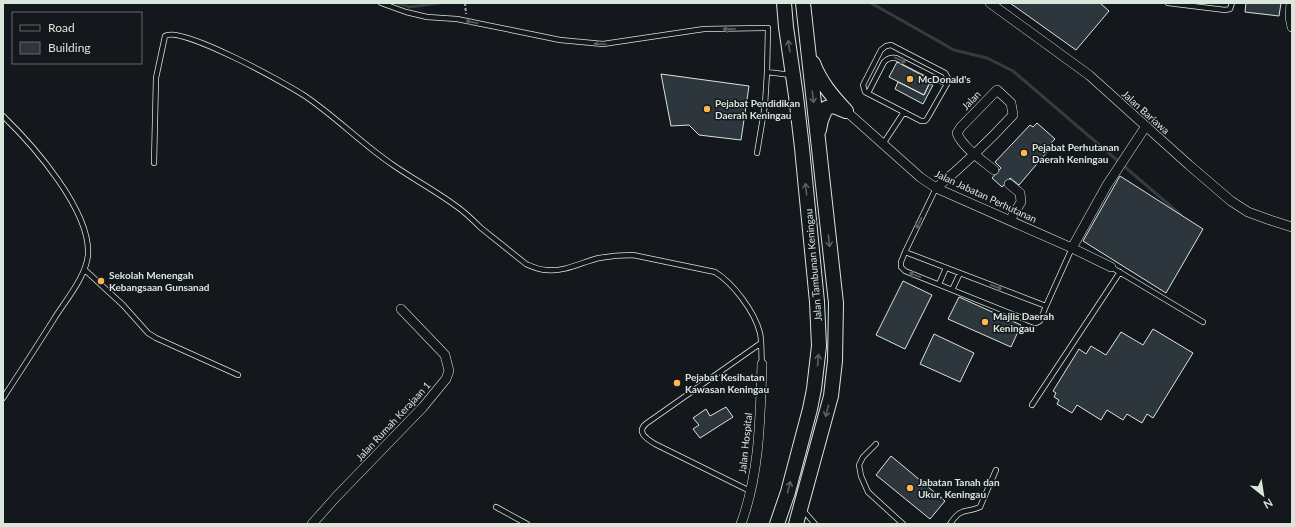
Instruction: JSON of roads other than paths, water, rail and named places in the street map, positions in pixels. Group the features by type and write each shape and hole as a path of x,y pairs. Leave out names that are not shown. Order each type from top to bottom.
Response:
{"main road":[{"name":"Jalan Tambunan Keningau","path":"777,524 788,492 810,409 819,346 817,302 802,148 784,3"},
{"name":"Jalan Tambunan Keningau","path":"796,524 831,396 836,347 836,303 803,3"},
{"path":"806,38 820,80 846,111"},
{"path":"818,141 821,120 826,108 834,106 846,111"}],"street":[{"name":"Jalan Bariawa","path":"990,3 1089,75 1189,166 1230,201 1248,212 1292,227"},
{"path":"1291,3 1290,16 1292,26"},
{"name":"Jalan","path":"936,188 976,154 1013,115 1010,103 996,90 957,133 959,139 976,154"},
{"name":"Jalan Jabatan Perhutanan","path":"846,111 920,177 936,188 1010,220 1111,267"},
{"path":"1072,248 1124,157 1146,126"},
{"path":"976,154 994,170"},
{"path":"1009,184 1020,193 1021,202 1010,220"},
{"name":"Jalan Rumah Kerajaan 1","path":"312,524 423,407 446,379 449,371 445,355 402,309"},
{"name":"Jalan Hospital","path":"741,524 750,491 760,435 762,364"}],"lane":[{"path":"381,3 406,12 427,17 457,18 560,40 603,44 704,29 768,28 765,106 757,153"},
{"path":"1168,3 1225,10 1230,8 1232,3"},
{"path":"154,163 156,78 165,36 173,34 190,38 216,49 303,95 322,108 364,144 393,165 458,207 526,264 548,270 563,269 599,258 633,255 715,272 723,276 750,311 759,329 762,364"},
{"path":"889,45 944,73 948,78 926,120 921,121 868,93 864,90 862,85 881,50 889,45"},
{"path":"868,93 884,62 892,57 946,84"},
{"path":"767,72 793,76"},
{"path":"883,144 904,112"},
{"path":"3,116 33,148 69,196 82,221 87,239 88,255 85,270 3,398"},
{"path":"936,188 901,262 901,267 905,270 1036,323 1040,321 1072,248"},
{"path":"905,252 1046,306"},
{"path":"1111,267 1203,322"},
{"path":"939,284 946,268"},
{"path":"85,270 123,305 148,333 238,375"},
{"path":"1032,405 1120,272"},
{"path":"952,290 960,273"},
{"path":"750,491 655,444 643,434 641,430 647,423 761,343"},
{"path":"876,444 863,457 859,464 864,486 868,492 903,524"},
{"path":"950,524 961,512 977,508 982,505 996,470"},
{"path":"496,507 527,524"},
{"path":"801,508 815,524"}],"waterway":[{"path":"397,3 410,7 438,3"},
{"path":"871,3 954,50 987,58 1013,71 1181,215"}],"place":[{"name":"McDonald's","path":"910,79"},
{"name":"Pejabat Pendidikan Daerah Keningau","path":"707,109"},
{"name":"Pejabat Perhutanan Daerah Keningau","path":"1024,153"},
{"name":"Sekolah Menengah Kebangsaan Gunsanad","path":"101,281"},
{"name":"Majlis Daerah Keningau","path":"985,322"},
{"name":"Pejabat Kesihatan Kawasan Keningau","path":"677,383"},
{"name":"Jabatan Tanah dan Ukur, Keningau","path":"910,488"}]}
